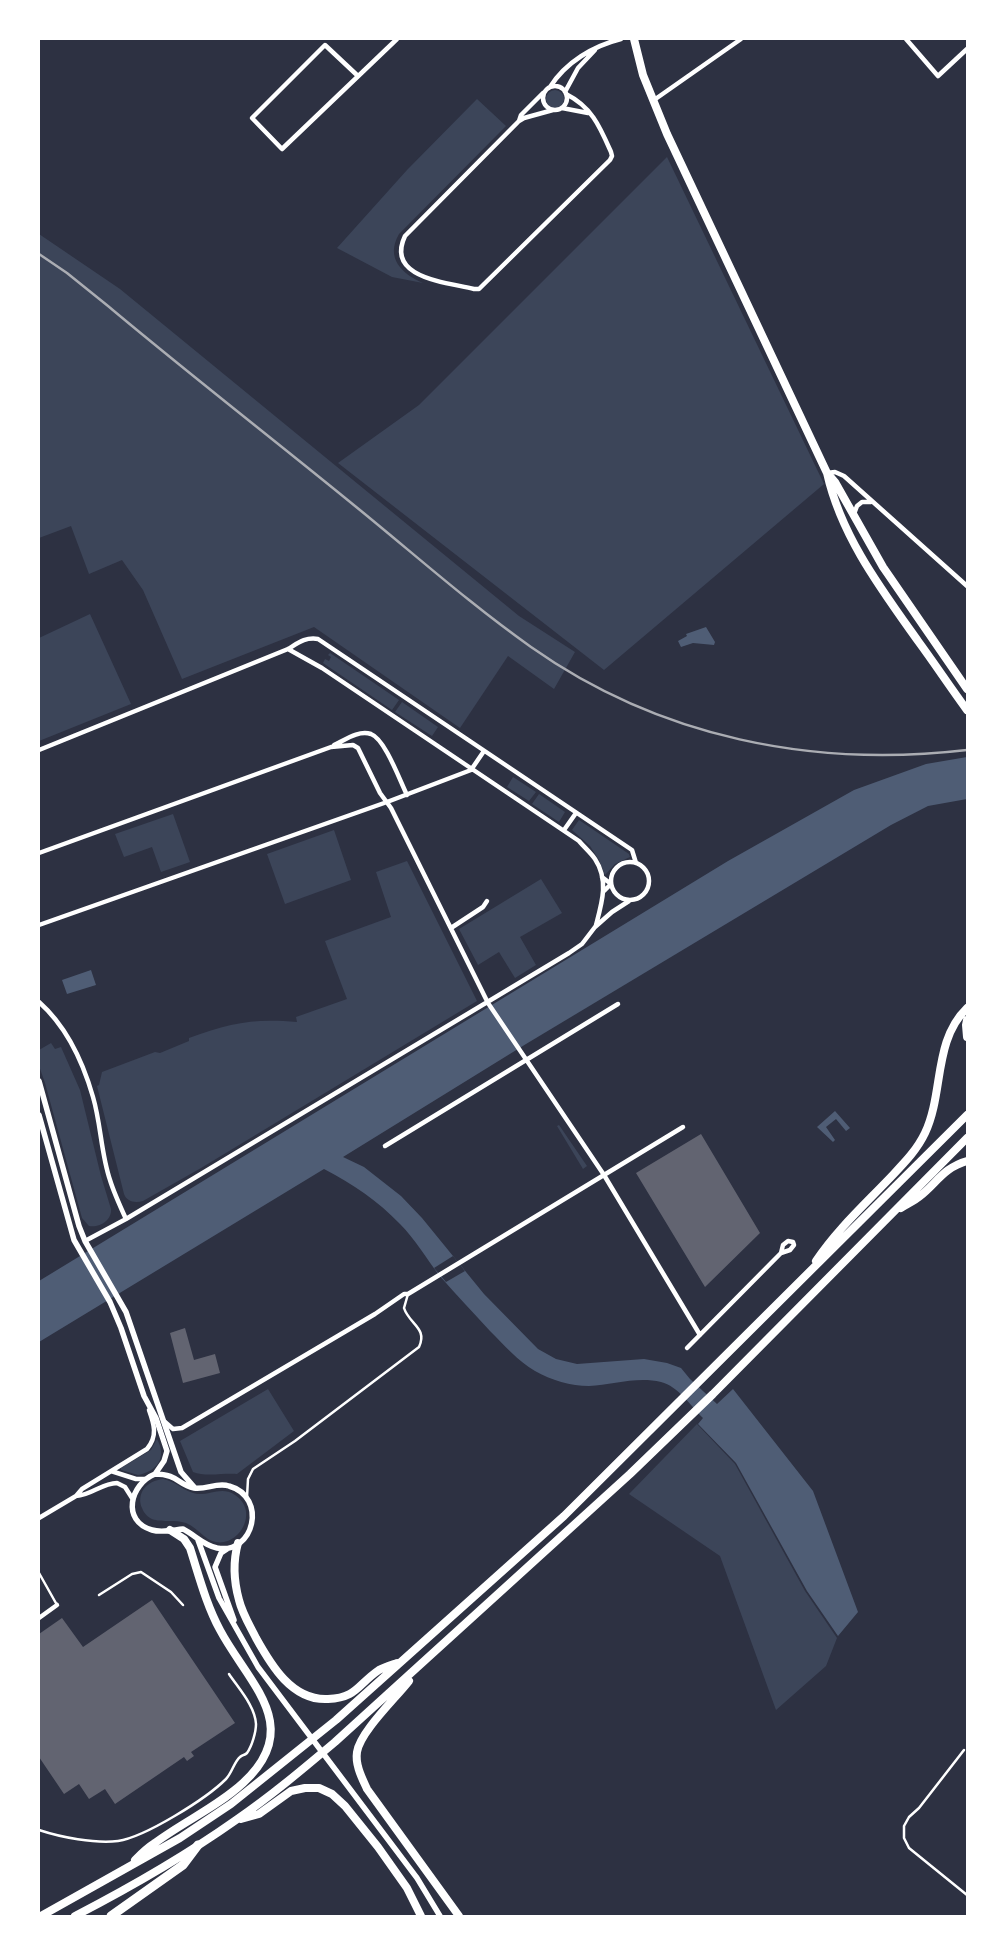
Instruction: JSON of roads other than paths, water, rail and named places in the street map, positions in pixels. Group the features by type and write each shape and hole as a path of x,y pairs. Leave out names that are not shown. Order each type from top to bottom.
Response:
{"highway":[{"path":"111,1916 183,1865 198,1845"}],"main road":[{"path":"634,39 643,75 667,134 827,473 845,525 864,560 902,618 967,710"},
{"path":"827,473 835,482 883,567 967,689"},
{"path":"808,1275 830,1240 912,1154 925,1133 931,1116 945,1046 958,1019 967,1008"},
{"path":"967,1020 967,1037"},
{"path":"41,1916 180,1838 231,1804 336,1720 564,1516 967,1115"},
{"path":"75,1916 132,1886 236,1820 336,1742 616,1487 693,1414 967,1138"},
{"path":"891,1214 919,1197 952,1166 967,1161"},
{"path":"124,1870 154,1843 242,1784 258,1767 267,1750 270,1733 269,1714 263,1698 214,1620 190,1548 184,1539 170,1530"},
{"path":"238,1544 235,1564 236,1589 239,1602 266,1655 281,1676 291,1686 303,1694 315,1698 343,1697 356,1691 379,1670 403,1660"},
{"path":"419,1667 396,1698 371,1725 361,1740 357,1754 360,1772 367,1789 459,1916"},
{"path":"236,1820 259,1814 291,1791 319,1788 332,1794 345,1806 378,1847 407,1888 421,1916"}],"street":[{"path":"358,76 325,45 252,118 282,149 397,39"},
{"path":"550,87 560,87 598,122 611,152 610,160 485,285 474,289 418,274 408,268 402,260 400,253 400,246 405,236 518,121 521,115 583,54 621,39"},
{"path":"654,100 741,39"},
{"path":"906,39 938,76 967,49"},
{"path":"562,108 566,102 566,93 578,68 597,47"},
{"path":"544,93 544,104 553,110"},
{"path":"518,121 562,108 590,113"},
{"path":"827,473 835,472 844,476 967,586"},
{"path":"854,518 854,511 862,502 873,503"},
{"path":"39,750 311,638 318,640 632,850 636,863 646,870 650,882 645,894 635,900 628,901 612,912 582,944 570,953 87,1244"},
{"path":"288,649 322,668 578,841 595,860 602,877 604,891 595,928"},
{"path":"39,852 332,747 351,736 365,733 377,737 407,795"},
{"path":"332,747 353,745 358,748 488,1003 604,1175 700,1335"},
{"path":"39,925 407,795 471,770 484,751"},
{"path":"564,830 576,813"},
{"path":"604,891 611,884 618,867 623,864 636,863"},
{"path":"602,877 611,884 617,895 628,901"},
{"path":"451,928 483,907 487,901"},
{"path":"39,1002 53,1014 79,1059 93,1097 109,1180 126,1219"},
{"path":"384,1146 618,1004"},
{"path":"39,1081 79,1226 87,1244 126,1312 160,1416 181,1472 195,1488"},
{"path":"39,1115 74,1240 110,1302 121,1328 152,1419 155,1435 152,1444 147,1449 39,1518"},
{"path":"160,1416 169,1427 173,1429 182,1428 385,1308 387,1304 440,1275 683,1127"},
{"path":"687,1348 781,1253"},
{"path":"132,1498 140,1484 155,1474 164,1461 167,1451 151,1407 144,1396"},
{"path":"110,1471 136,1479 146,1479"},
{"path":"155,1474 171,1475 195,1488 220,1484 229,1486 241,1491 247,1498 253,1512 250,1530 238,1544 221,1553 215,1567 241,1636"},
{"path":"76,1496 87,1496 110,1482 117,1483 125,1487 132,1498 133,1512 139,1522 150,1529 158,1531 184,1529 209,1546 227,1549"},
{"path":"198,1540 219,1598 258,1667 417,1878 440,1916"},
{"path":"39,1618 57,1605"}],"lane":[{"path":"247,1498 248,1479 253,1469 306,1433 419,1347 422,1337 421,1332 417,1324 409,1318 404,1308 408,1294"},
{"path":"99,1595 132,1574 140,1572 171,1592 183,1605"},
{"path":"39,1573 57,1605"},
{"path":"39,1830 99,1841 117,1841 133,1837 171,1818 226,1778 240,1757 246,1754 254,1738 256,1724 251,1707 229,1674"},
{"path":"964,1750 919,1808 909,1817 904,1826 904,1838 909,1848 967,1895"}],"railway":[{"path":"39,254 67,273 486,613 531,647 580,678 632,704 685,724 740,739 795,749 852,754 909,754 967,750"}]}
